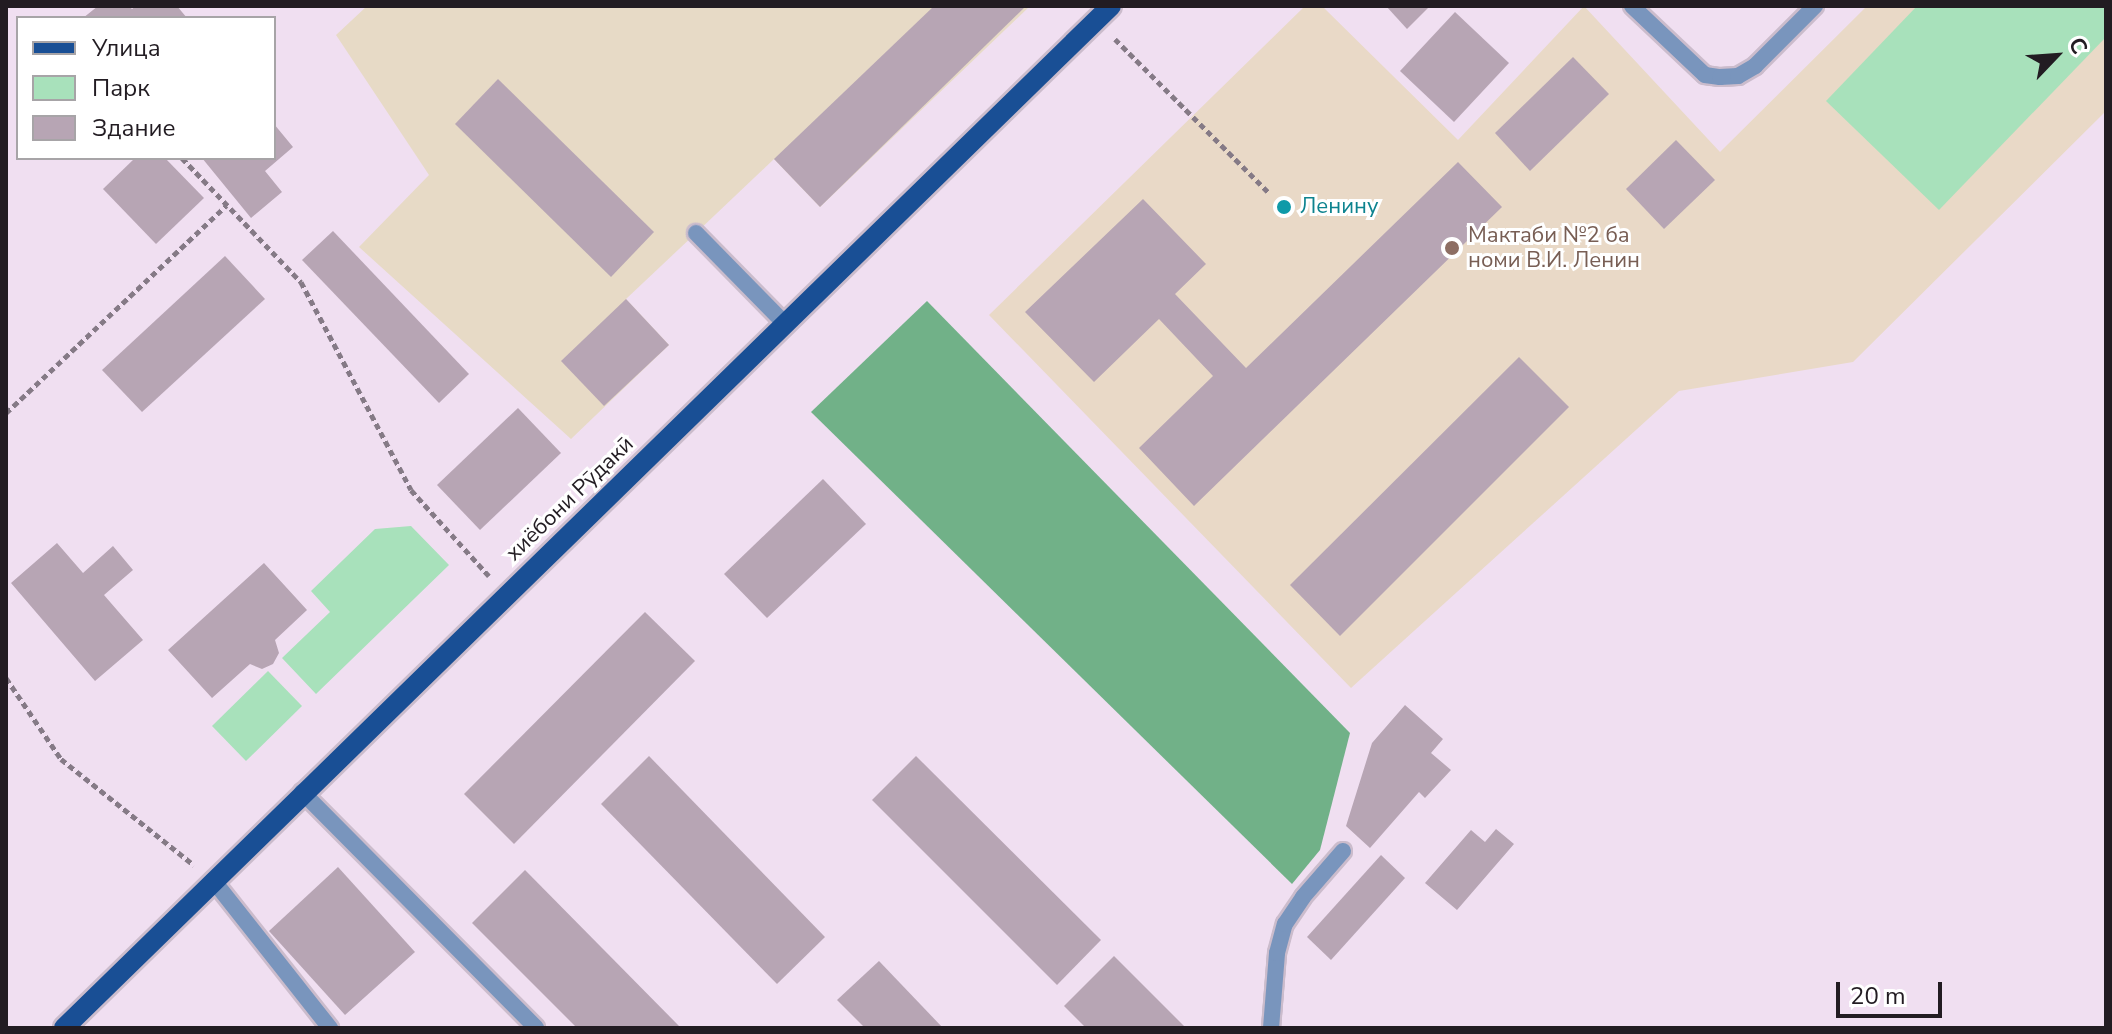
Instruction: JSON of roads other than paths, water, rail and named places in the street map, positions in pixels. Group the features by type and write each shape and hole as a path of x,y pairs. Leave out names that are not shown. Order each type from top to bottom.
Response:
{"main road":[{"name":"хиёбони Рӯдакӣ","path":"64,1028 302,792 1104,13"}],"lane":[{"path":"1632,6 1705,75 1720,77 1738,76 1755,66 1815,6"},
{"path":"696,233 785,324"},
{"path":"302,792 536,1028"},
{"path":"1271,1028 1277,953 1285,924 1303,897 1343,851"},
{"path":"213,880 330,1028"}],"place":[{"name":"Ленину","path":"1284,207"},
{"name":"Мактаби №2 ба номи В.И. Ленин","path":"1452,248"}]}
